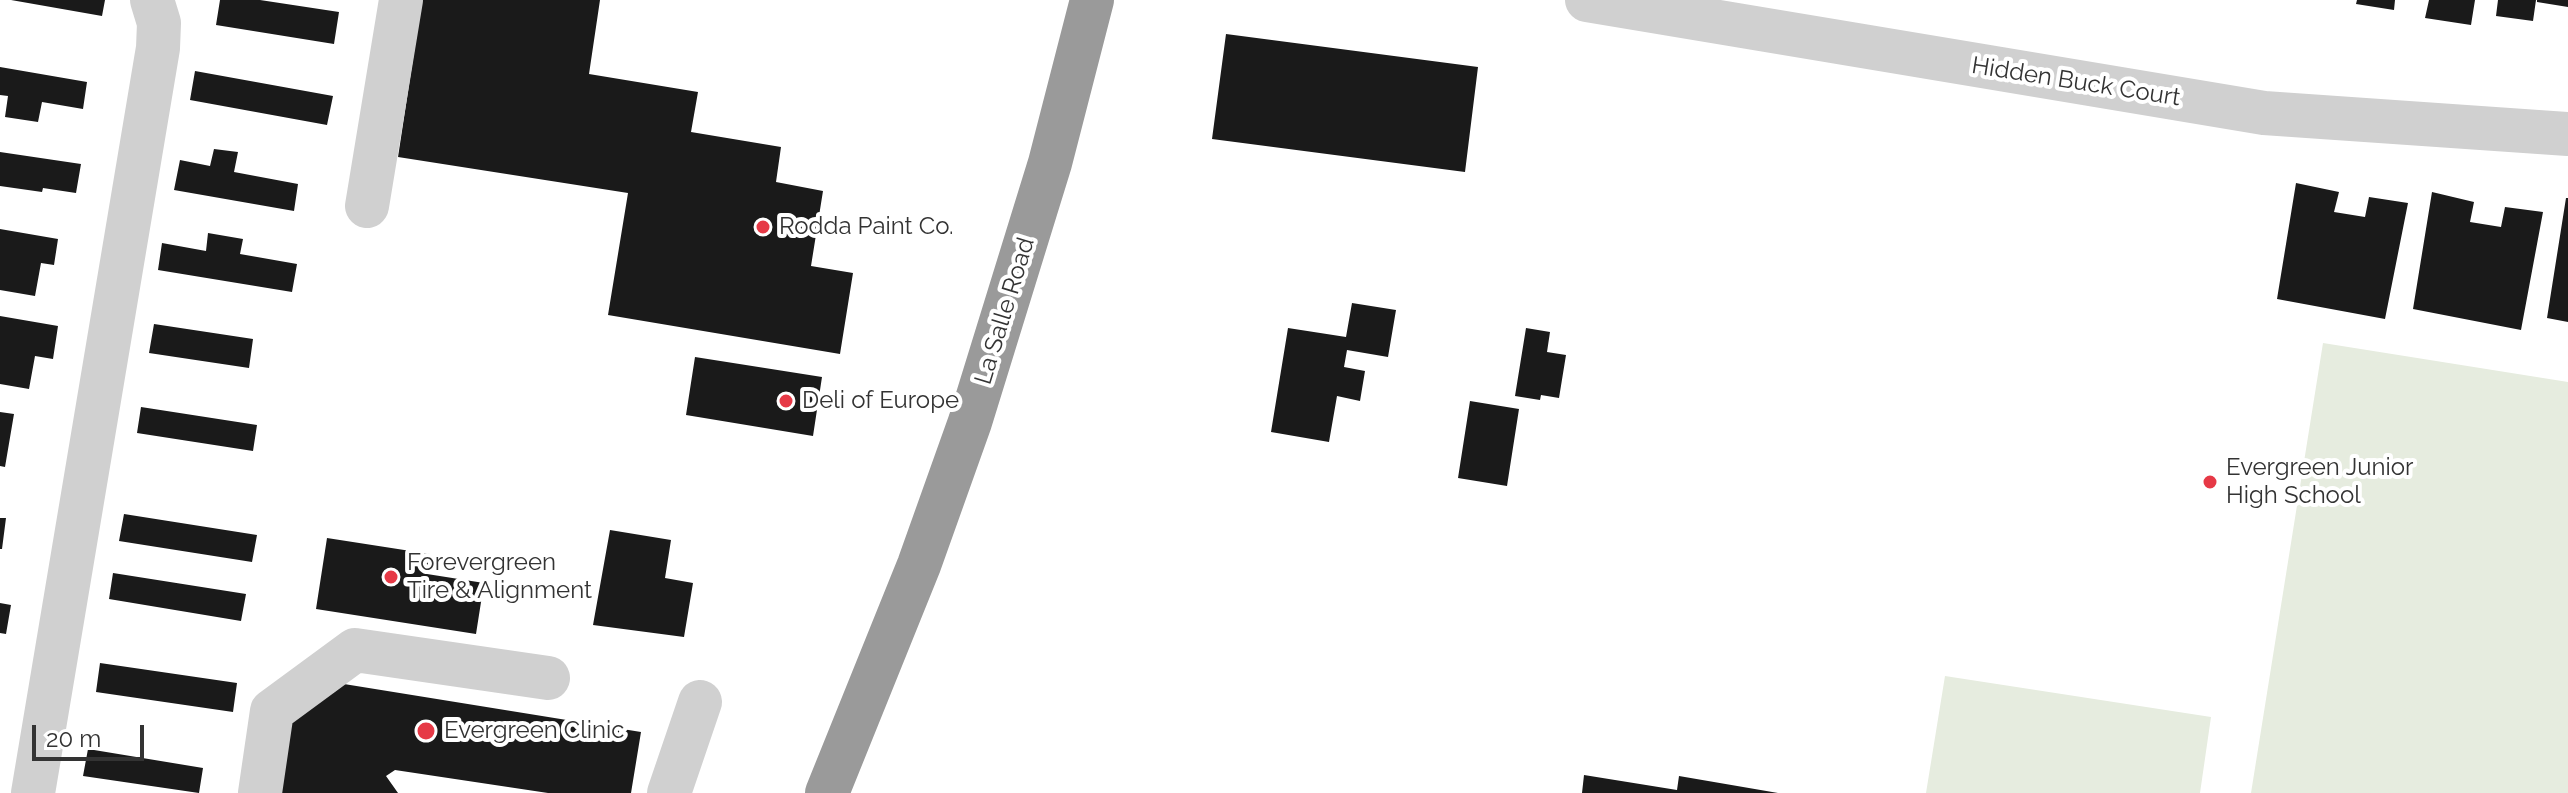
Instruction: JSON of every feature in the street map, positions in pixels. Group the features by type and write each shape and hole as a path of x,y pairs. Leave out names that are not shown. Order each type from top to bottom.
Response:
{"highway":[{"name":"La Salle Road","path":"827,793 919,565 975,408 1050,163 1092,0"}],"street":[{"path":"33,793 158,48 159,23 152,0"},
{"path":"367,206 401,0"},
{"name":"Hidden Buck Court","path":"1587,0 2264,113 2568,134"},
{"path":"260,793 272,711 355,650 548,678"},
{"path":"669,793 700,702"}],"shaded area":[{"path":"2323,343 2568,382 2568,793 2251,793"},
{"path":"1945,676 2211,717 2200,793 1926,793"}],"building":[{"path":"11,0 105,0 102,16"},
{"path":"220,0 260,0 339,12 334,44 216,25"},
{"path":"422,0 600,0 589,74 698,92 691,132 781,147 776,182 823,191 811,266 853,273 840,354 608,315 628,193 398,157"},
{"path":"2357,0 2395,0 2394,10 2356,4"},
{"path":"2429,0 2475,0 2471,25 2425,18"},
{"path":"2498,0 2536,0 2533,21 2496,16"},
{"path":"2568,0 2568,7 2537,2"},
{"path":"1226,34 1478,67 1465,172 1212,139"},
{"path":"0,67 87,82 83,109 42,102 38,122 5,117 8,96 0,95"},
{"path":"195,71 333,96 327,125 190,100"},
{"path":"214,149 238,152 234,172 298,184 294,211 174,190 180,160 210,166"},
{"path":"0,152 81,164 76,193 0,186"},
{"path":"2296,183 2339,192 2334,212 2365,217 2369,197 2408,203 2385,319 2277,299"},
{"path":"2432,192 2474,202 2470,222 2501,227 2505,207 2543,212 2521,330 2413,309"},
{"path":"2568,198 2568,322 2547,318"},
{"path":"0,229 58,239 54,265 41,263 35,296 0,290"},
{"path":"208,233 243,239 240,254 297,264 292,292 158,270 162,243 206,251"},
{"path":"1352,303 1396,310 1388,357 1347,350 1344,367 1365,371 1360,401 1337,396 1329,442 1271,432 1288,328 1346,337"},
{"path":"0,316 58,326 53,359 35,356 29,389 0,384"},
{"path":"154,324 253,339 249,368 149,353"},
{"path":"1526,328 1550,332 1547,352 1566,355 1559,398 1541,395 1540,400 1515,396"},
{"path":"695,357 822,377 813,436 686,415"},
{"path":"1470,401 1519,409 1507,486 1458,478"},
{"path":"141,407 257,425 253,451 137,433"},
{"path":"0,412 14,414 5,467 0,466"},
{"path":"124,514 257,535 252,562 119,541"},
{"path":"0,518 6,518 2,549 0,549"},
{"path":"610,530 671,540 665,578 693,583 684,637 593,625"},
{"path":"327,538 430,554 427,574 484,583 476,634 316,609"},
{"path":"113,573 246,594 241,621 109,599"},
{"path":"0,603 11,605 6,634 0,633"},
{"path":"100,663 237,683 233,712 96,692"},
{"path":"344,684 641,732 631,793 548,793 395,770 386,776 398,793 274,793 285,726"},
{"path":"88,749 203,768 199,793 83,776"},
{"path":"1584,775 1677,790 1679,776 1778,793 1582,793"}],"place":[{"name":"Rodda Paint Co.","path":"763,227"},
{"name":"Deli of Europe","path":"786,401"},
{"name":"Evergreen Junior High School","path":"2210,482"},
{"name":"Forevergreen Tire & Alignment","path":"391,577"},
{"name":"Evergreen Clinic","path":"426,731"}]}
